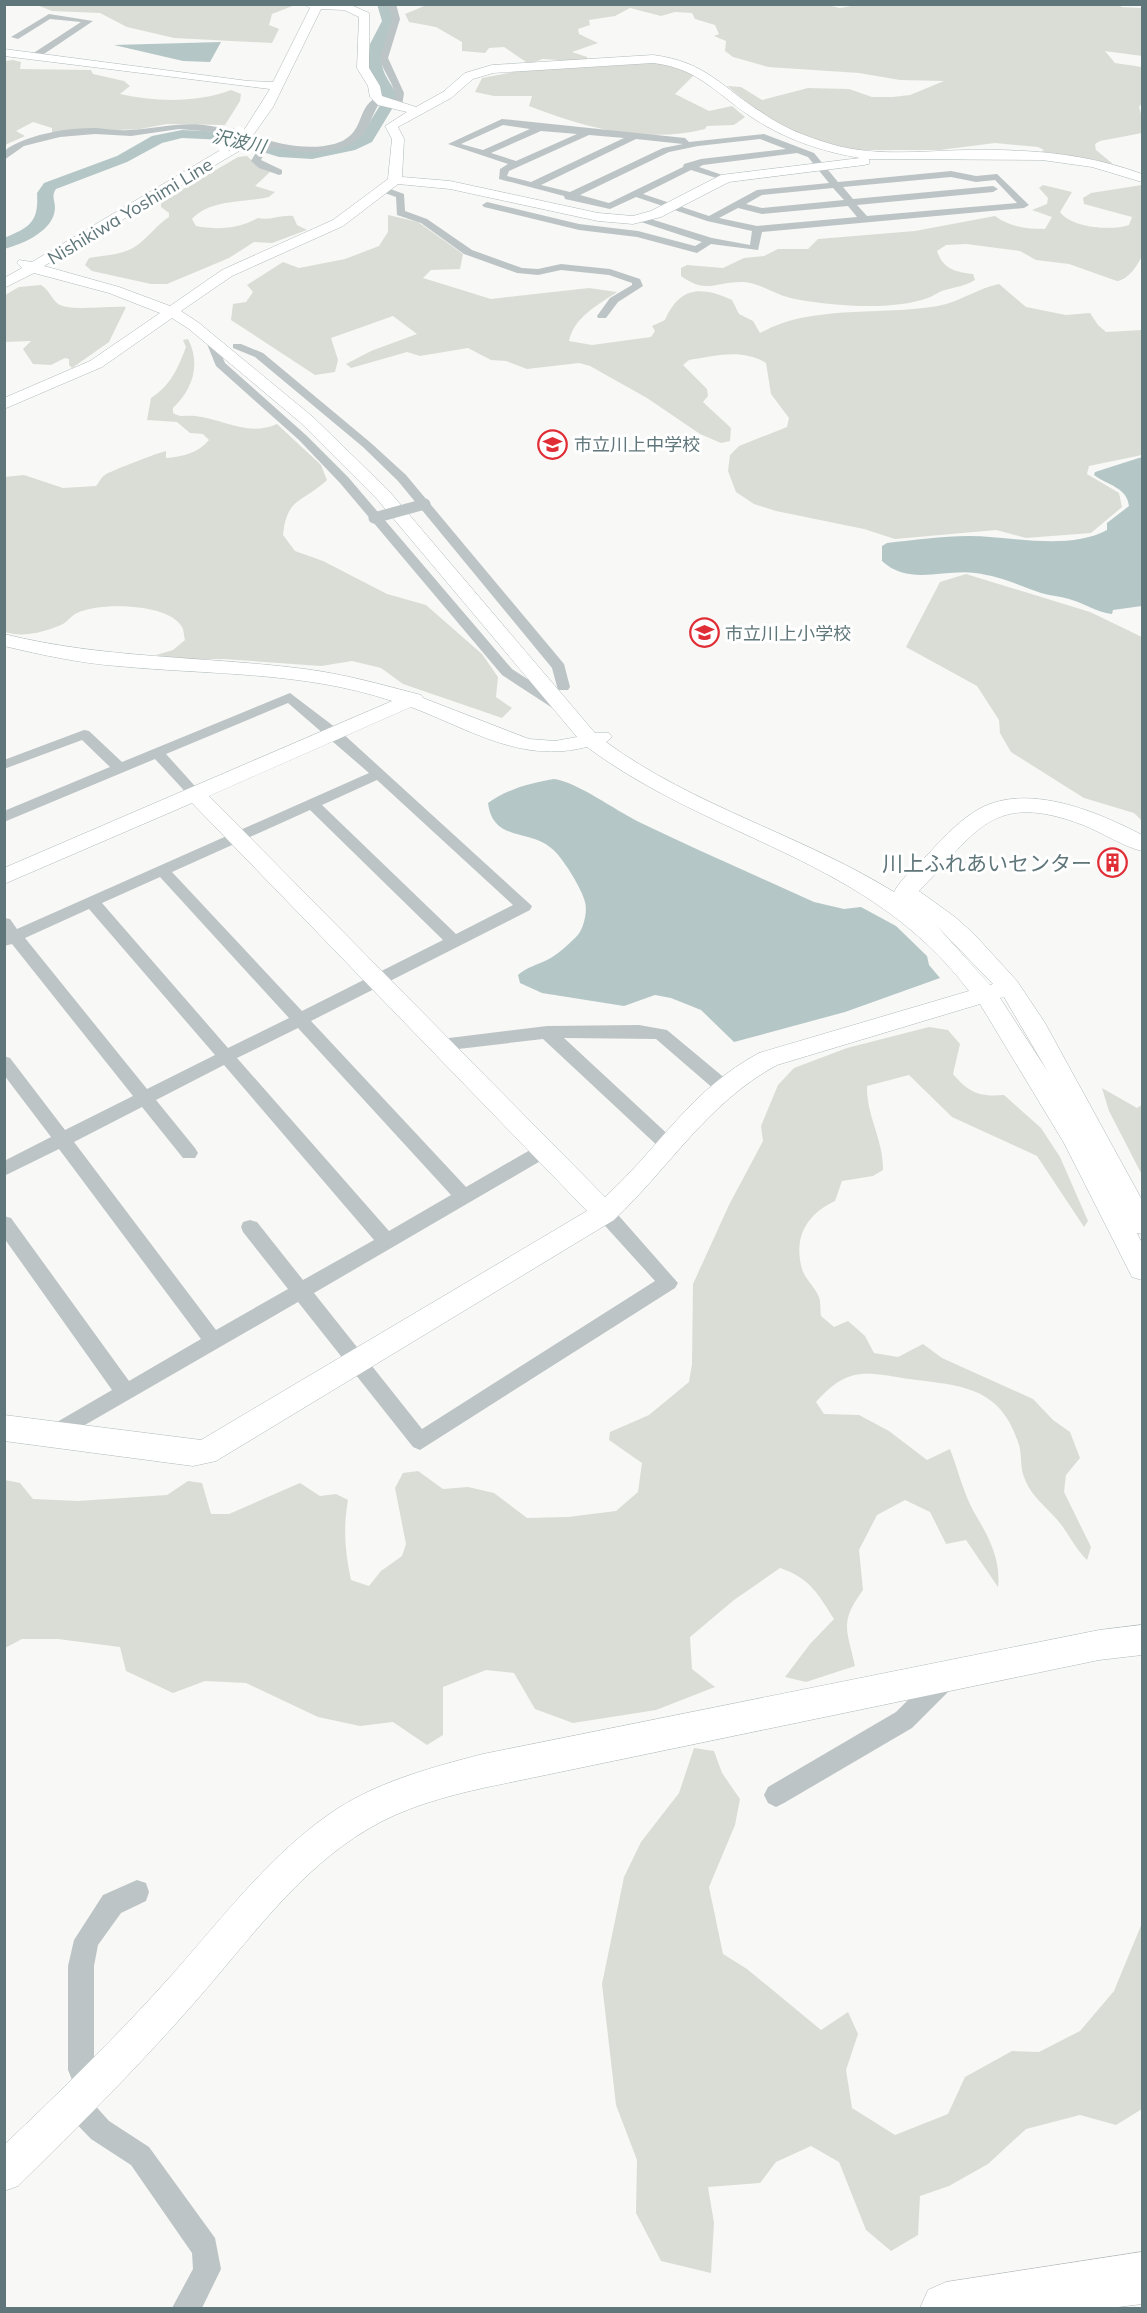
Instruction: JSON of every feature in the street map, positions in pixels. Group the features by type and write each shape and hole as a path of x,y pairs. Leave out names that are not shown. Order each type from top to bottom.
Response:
{"highway":[{"path":"945,2308 1143,2278"}],"street":[{"path":"392,4 396,14 396,25 385,42 384,49 386,71 401,93 397,106"},
{"path":"313,5 346,7 365,15 367,72 380,101"},
{"name":"Nishikiwa Yoshimi Line","path":"4,284 229,147 257,124 271,86 313,5"},
{"path":"15,37 49,16 88,21 35,56"},
{"path":"4,36 35,40"},
{"path":"45,42 55,43"},
{"path":"366,43 385,42"},
{"path":"4,52 271,86"},
{"path":"390,185 398,139 391,126 454,90 469,76 492,69 667,60 687,64 697,69 770,123 819,144 874,154 1033,154 1095,162 1143,178"},
{"path":"367,72 386,71"},
{"path":"4,157 11,149 24,142 68,134 94,131 130,133 182,126 205,128 268,147 307,150 348,142 362,133 372,104 380,101 416,111"},
{"path":"517,164 453,144 501,122 540,128 698,143"},
{"path":"484,153 540,128"},
{"path":"720,130 726,140"},
{"path":"589,132 505,169 502,177 568,197 610,206 689,166 713,159 799,150"},
{"path":"530,186 636,136"},
{"path":"568,197 654,155 698,143 761,136 811,155 865,220"},
{"path":"268,147 256,161 262,166 279,172"},
{"path":"4,404 96,364 242,264 318,234 390,185 450,185 617,220 641,219 726,178 862,162 874,154"},
{"path":"654,155 726,178"},
{"path":"635,194 710,219 733,226 757,229 1024,205 998,177 976,179 951,174 760,192 710,219"},
{"path":"390,185 401,196 400,213 424,221 468,252 521,271 538,272 561,267 610,272 636,281 638,286 614,300 602,316"},
{"path":"736,204 762,211 1007,187"},
{"path":"497,195 488,201 486,212 538,229"},
{"path":"487,205 579,226 638,234 697,250 709,242"},
{"path":"641,219 709,242 754,248 757,229"},
{"path":"32,265 150,293 176,309 208,322 333,429 388,484 563,687 615,761 662,789 826,863 860,881 924,927 954,955 998,990 1037,1029 1143,1224"},
{"name":"Nishikiwa Yoshimi Line","path":"4,274 32,265"},
{"path":"176,309 307,420 362,472 559,706"},
{"path":"210,339 220,364 303,438 344,480 507,672 559,706 599,738 672,779 709,799 860,866 905,892 947,922 992,966 998,990 1015,1035 1068,1127 1143,1269"},
{"path":"237,346 259,355 359,438 426,504 559,667 563,687"},
{"path":"374,518 426,504"},
{"path":"4,640 75,658 307,675 365,685 414,699 525,745 560,748 599,738"},
{"path":"4,817 290,697 335,734 524,906 4,1169"},
{"path":"4,877 414,699"},
{"path":"4,765 84,734 120,769"},
{"path":"157,753 605,1213 668,1283 420,1441 250,1227"},
{"path":"189,1152 8,933 92,901 378,774"},
{"path":"311,803 455,942"},
{"path":"905,892 969,827 999,807 1024,805 1050,809 1122,833 1143,844"},
{"path":"162,870 464,1197"},
{"path":"92,901 386,1241"},
{"path":"4,1427 193,1453 206,1452 605,1213 624,1197 721,1085 747,1068 768,1059 998,990"},
{"path":"441,1045 547,1032 639,1031 661,1034 721,1085"},
{"path":"547,1032 668,1145"},
{"path":"4,1062 214,1342"},
{"path":"52,1435 543,1151"},
{"path":"4,1223 126,1393"},
{"path":"4,2172 82,2096 274,1886 341,1826 371,1808 428,1784 483,1771 1099,1645 1143,1640"},
{"path":"776,1795 904,1720 948,1677"},
{"path":"137,1892 112,1904 86,1940 81,1966 82,2096 100,2130 140,2156 205,2248 207,2269 197,2292 186,2308"}],"shaded area":[{"path":"295,4 272,14 269,25 279,29 272,43 174,38 127,27 100,13 52,11 37,5"},
{"path":"429,4 822,4 840,8 862,4 1121,5 1121,7 1142,8 1142,56 1105,51 1115,63 1142,67 1142,103 1139,107 1142,117 1142,133 1095,144 1096,150 1113,164 1041,152 1044,150 1038,147 995,143 940,150 853,150 809,138 767,118 727,86 741,87 762,100 808,88 849,89 872,97 893,97 910,95 944,81 900,80 859,73 768,67 733,57 725,51 726,41 714,36 719,34 715,25 695,19 692,13 675,12 661,16 630,8 615,16 589,20 590,25 578,29 579,34 598,43 572,52 587,57 588,62 543,59 529,64 504,47 489,48 485,53 462,51 462,42 436,27 409,22 405,14"},
{"path":"221,42 210,62 183,61 114,45"},
{"path":"5,61 21,62 20,69 91,70 93,74 124,81 130,86 120,94 133,97 162,100 190,99 231,90 241,94 240,101 225,125 167,124 140,129 52,133 52,128 33,122 16,131 25,136 5,145"},
{"path":"663,62 697,72 675,94 709,111 732,106 745,117 734,125 707,126 705,129 683,133 638,134 594,127 550,114 529,106 532,96 494,96 475,92 482,78 529,69"},
{"path":"247,156 259,167 270,172 255,186 275,192 269,197 208,208 192,219 196,226 228,228 258,218 293,216 297,225 307,230 272,243 254,242 229,258 167,284 151,284 92,271 85,265 89,258 116,254 135,247 169,217 169,213 161,207 161,202 238,157"},
{"path":"1043,185 1072,192 1060,212 1073,222 1092,227 1113,228 1129,225 1132,217 1084,204 1083,198 1091,193 1142,185 1143,251 1138,264 1129,275 1117,281 1069,264 1036,260 1020,251 966,244 946,245 937,251 946,266 955,271 973,274 975,280 928,298 897,305 862,306 810,302 749,283 734,282 705,286 690,282 681,276 681,268 687,265 723,268 744,258 764,256 778,249 808,249 818,239 915,231 995,216 1019,227 1045,229 1052,217 1032,210 1047,204 1048,198 1039,188"},
{"path":"388,215 418,222 463,254 460,269 431,270 423,278 491,299 589,288 617,292 581,318 569,341 592,345 651,337 655,331 652,326 665,320 677,301 692,292 711,292 732,300 739,314 753,321 760,333 780,324 824,314 938,306 999,284 1026,307 1066,315 1090,313 1106,332 1142,330 1142,455 1089,466 1087,474 1119,493 1122,507 1091,533 1026,538 996,530 895,539 864,529 776,511 754,504 736,492 728,471 730,455 739,446 787,427 789,418 771,394 766,363 757,358 738,354 718,355 689,360 683,365 707,389 708,396 703,402 731,428 730,441 721,443 700,434 647,398 590,366 579,363 527,369 506,361 491,360 468,348 420,356 407,352 351,368 346,364 371,351 417,334 393,316 331,338 338,360 335,372 315,375 231,320 233,304 246,302 253,292 247,285 283,262 299,268 345,259 379,246 388,232"},
{"path":"41,285 57,303 66,307 126,307 109,342 72,368 69,365 69,359 65,358 51,365 33,364 23,349 31,341 5,342 5,295 19,287"},
{"path":"188,339 194,358 193,376 186,393 173,408 173,413 246,428 266,428 277,424 321,465 327,480 297,502 288,514 283,535 295,551 323,561 387,594 426,605 482,654 498,677 496,697 512,708 502,718 403,684 381,668 352,661 321,666 224,659 173,659 156,655 173,650 185,640 183,628 175,619 149,609 116,606 87,609 73,615 63,624 42,632 12,634 5,632 4,477 24,475 63,488 96,486 105,475 145,458 166,451 166,458 178,457 200,448 209,440 203,434 190,433 177,422 147,420 151,398 164,388 173,376 186,347 183,340"},
{"path":"1142,457 1142,606 1113,610 1112,614 992,576 963,572 915,575 892,569 882,561 882,546 887,543 959,536 1039,541 1075,540 1107,530 1107,523 1129,506 1125,495 1120,490 1094,475 1095,472"},
{"path":"966,574 1090,612 1142,637 1142,821 1134,813 1084,798 1011,752 1000,733 999,720 977,686 906,647 940,582"},
{"path":"554,779 574,785 639,822 814,902 844,909 861,907 896,926 927,956 929,965 940,978 845,1012 734,1042 701,1010 671,998 655,995 624,1006 542,993 520,983 518,975 555,955 579,934 586,906 576,881 555,852 542,842 513,833 497,824 491,815 488,803 520,787"},
{"path":"929,1027 948,1030 960,1044 953,1074 964,1086 982,1094 1004,1095 1041,1128 1060,1157 1088,1221 1084,1227 1037,1156 952,1117 909,1075 867,1086 869,1107 883,1159 883,1170 873,1176 842,1181 835,1201 825,1206 810,1220 801,1237 799,1247 802,1269 819,1297 821,1316 834,1327 848,1321 865,1336 874,1353 898,1357 923,1344 942,1358 1033,1399 1053,1420 1070,1432 1080,1458 1066,1475 1064,1492 1091,1547 1087,1560 1063,1527 1031,1491 1023,1473 1019,1445 1011,1424 988,1398 957,1386 865,1374 855,1375 836,1383 816,1402 824,1414 859,1415 889,1431 927,1460 950,1449 968,1499 993,1549 998,1567 998,1587 966,1540 946,1544 930,1512 905,1500 877,1515 859,1550 863,1590 850,1611 847,1626 855,1666 806,1682 785,1677 810,1644 834,1619 806,1582 780,1568 734,1600 690,1637 692,1669 715,1687 656,1710 573,1723 535,1709 514,1673 486,1670 443,1687 443,1735 427,1745 393,1722 360,1726 318,1717 246,1683 205,1681 173,1693 126,1671 120,1647 58,1639 22,1639 5,1648 5,1480 20,1483 33,1499 78,1501 167,1495 188,1481 202,1483 211,1514 229,1514 300,1483 320,1496 336,1494 348,1500 345,1540 351,1580 369,1586 381,1571 402,1556 406,1544 395,1488 403,1473 418,1471 443,1489 468,1487 494,1493 527,1518 568,1517 616,1511 638,1492 642,1463 609,1440 610,1432 649,1415 689,1382 692,1364 693,1284 729,1205 763,1141 761,1126 778,1085 794,1068 847,1048"},
{"path":"1102,1088 1137,1108 1142,1105 1142,1175 1109,1111"},
{"path":"694,1748 714,1751 722,1773 740,1799 735,1825 709,1887 723,1954 747,1969 821,2030 848,2012 858,2034 846,2070 852,2108 895,2135 948,2114 965,2077 1012,2051 1039,2052 1080,2031 1114,1991 1142,1923 1142,2109 1116,2125 1080,2115 1026,2129 988,2164 949,2186 920,2196 918,2235 891,2251 866,2230 839,2162 811,2146 776,2162 760,2183 708,2187 714,2223 711,2273 661,2261 636,2213 637,2160 616,2105 602,1984 624,1877 641,1842 679,1793"}],"waterway":[{"name":"沢波川","path":"4,244 31,231 42,221 47,208 45,193 50,186 63,179 122,159 157,139 182,134 226,136 279,152 312,154 350,147 367,139 391,99 375,66 376,44 389,21 383,4"}],"place":[{"name":"市立川上中学校","path":"553,444"},
{"name":"市立川上小学校","path":"704,633"},
{"name":"川上ふれあいセンター","path":"1113,863"}]}
